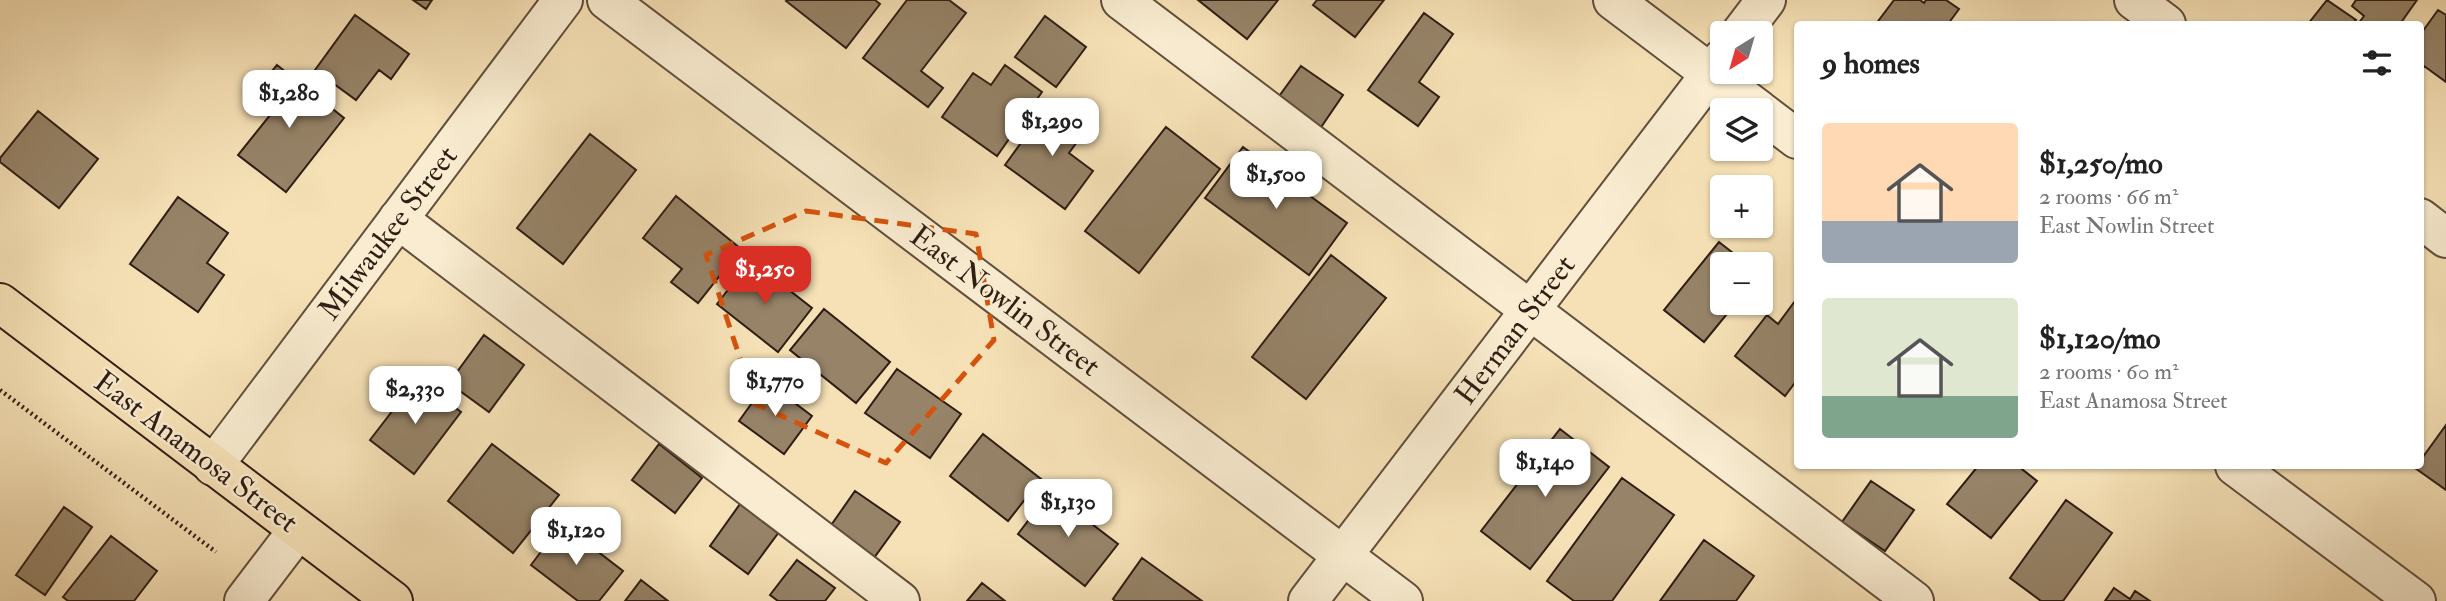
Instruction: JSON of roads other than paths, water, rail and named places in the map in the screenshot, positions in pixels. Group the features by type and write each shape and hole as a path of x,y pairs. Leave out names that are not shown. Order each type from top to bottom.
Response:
{"main road":[{"name":"East Anamosa Street","path":"0,303 393,601"}],"street":[{"name":"Milwaukee Street","path":"213,466 563,0"},
{"name":"East Nowlin Street","path":"607,0 1403,601"},
{"path":"1121,0 1914,601"},
{"path":"1613,0 1710,63"},
{"path":"1750,21 1766,0"},
{"path":"2134,0 2162,21"},
{"name":"Herman Street","path":"1308,601 1710,75"},
{"path":"1733,84 1747,98"},
{"path":"1773,121 1794,137"},
{"path":"398,219 900,601"},
{"path":"2424,221 2446,238"},
{"path":"2239,469 2416,601"},
{"path":"244,601 299,530"}]}
